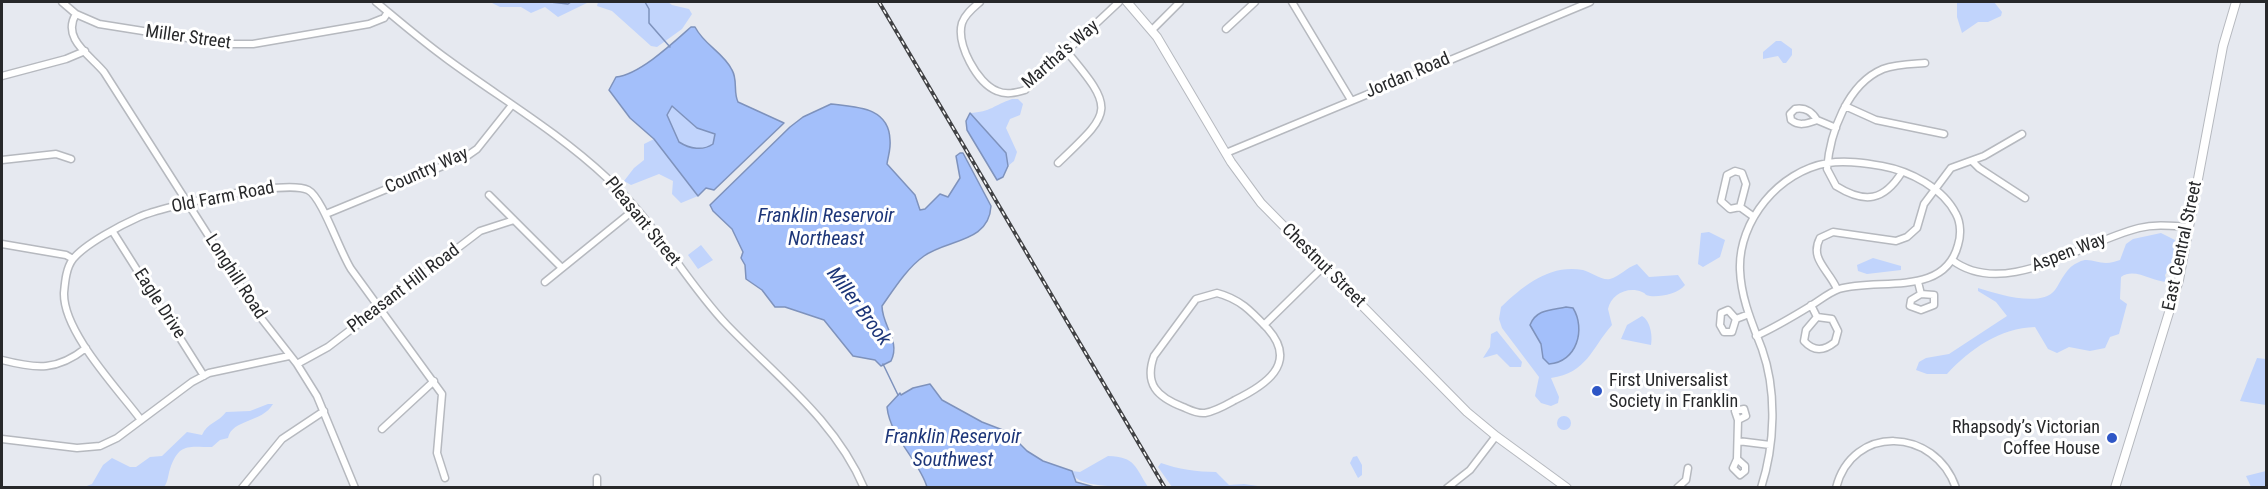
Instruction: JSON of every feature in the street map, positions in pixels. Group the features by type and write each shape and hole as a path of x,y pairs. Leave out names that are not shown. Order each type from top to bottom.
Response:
{"main road":[{"name":"Chestnut Street","path":"1127,2 1152,30 1226,153 1261,204 1453,398 1496,436 1567,488"},
{"name":"East Central Street","path":"2115,488 2170,314 2189,228 2223,46 2236,2"}],"street":[{"name":"Miller Street","path":"62,2 76,14 99,24 237,45 369,24 384,18 388,12"},
{"name":"Pleasant Street","path":"376,2 431,48 589,161 635,209 713,310 825,425 844,449 864,488"},
{"name":"Martha's Way","path":"980,2 965,17 961,40 977,71 994,89 1009,93 1025,90 1119,2"},
{"path":"1152,30 1180,2"},
{"path":"1226,29 1256,2"},
{"path":"1292,2 1351,100"},
{"name":"Jordan Road","path":"1226,153 1590,2"},
{"name":"Longhill Road","path":"76,14 71,25 71,33 105,72 261,318 297,364 324,411 355,488"},
{"path":"2,76 66,60 85,51"},
{"path":"1058,163 1095,127 1102,106 1096,90 1068,52"},
{"path":"1902,172 1892,188 1876,197 1867,198 1833,184 1828,174 1827,163 1836,128 1845,106 1862,83 1881,70 1925,63"},
{"name":"Country Way","path":"326,214 467,156 477,149 512,105"},
{"path":"1845,106 1876,120 1944,134"},
{"path":"1818,120 1836,128"},
{"path":"1837,290 1831,274 1816,258 1815,247 1820,238 1833,232 1896,241 1907,237 1917,228 1924,204 1951,168 1972,161 2022,134"},
{"path":"2,160 56,154 71,159"},
{"path":"1972,161 2025,198"},
{"path":"1756,336 1837,290 1862,285 1918,282 1945,267 1952,260 1959,240 1959,218 1951,204 1935,190 1902,172 1867,163 1827,163 1791,178 1771,195 1754,217 1743,245 1740,268 1741,286 1756,336 1763,351 1770,386 1773,422 1761,488"},
{"path":"1740,207 1746,184 1742,172 1735,171 1727,175 1721,201 1730,209 1740,207 1754,217"},
{"name":"Old Farm Road","path":"73,260 81,251 139,217 263,188 288,185 310,191 326,214 339,250 379,309 434,381 443,398 437,448 445,478"},
{"path":"489,195 562,268"},
{"path":"545,282 635,209"},
{"name":"Pheasant Hill Road","path":"297,364 328,347 480,231 514,220"},
{"name":"Aspen Way","path":"1952,260 1972,272 2005,275 2136,229 2160,225 2189,228"},
{"name":"Eagle Drive","path":"113,232 204,376"},
{"path":"2,244 66,255 73,260 66,281 65,303 70,324 141,420"},
{"path":"1264,325 1323,267"},
{"path":"1918,282 1921,294"},
{"path":"1216,293 1235,298 1264,325 1278,344 1279,362 1268,381 1240,398 1218,409 1201,413 1165,400 1153,386 1150,372 1154,356 1190,307 1202,295 1216,293"},
{"path":"1811,305 1817,317"},
{"path":"1736,318 1749,314"},
{"path":"1817,317 1832,319 1838,331 1835,342 1819,350 1810,348 1804,341 1806,330 1817,317"},
{"path":"2,360 30,366 53,366 72,359 86,348"},
{"path":"2,439 60,447 94,447 117,438 204,376 289,356"},
{"path":"381,429 434,381"},
{"path":"242,488 282,439 324,411"},
{"path":"1737,420 1737,459"},
{"path":"1447,488 1470,470 1496,436"},
{"path":"1738,441 1770,445"},
{"path":"1836,488 1842,470 1853,457 1870,446 1896,441 1916,444 1936,455 1951,473 1956,488"},
{"path":"1677,488 1686,480 1688,468"},
{"path":"597,478 597,488"}],"shaded area":[{"path":"481,2 589,2 558,17 545,7 531,13 521,7 500,7 492,3"},
{"path":"598,2 668,2 689,9 692,14 682,29 657,47 651,46 612,11 597,6"},
{"path":"1957,2 1994,2 2002,12 2001,16 1988,22 1978,22 1962,33 1957,17"},
{"path":"1776,41 1781,41 1792,49 1792,55 1786,63 1783,63 1778,56 1763,59 1763,52"},
{"path":"1012,99 1018,99 1023,104 1020,115 1010,119 1006,128 1017,152 1014,161 1008,166 1002,150 970,113 988,110"},
{"path":"672,106 697,128 715,134 714,144 705,148 696,148 679,142 667,115"},
{"path":"654,139 698,196 681,203 672,194 673,181 659,174 631,185 624,181 644,160 644,144"},
{"path":"1709,232 1725,240 1720,257 1703,267 1698,264 1701,233"},
{"path":"2161,233 2175,240 2172,263 2165,275 2167,282 2138,274 2126,274 2121,277 2120,299 2127,304 2119,334 2110,337 2105,348 2090,351 2069,347 2057,353 2048,349 2035,327 2022,328 1998,336 1976,348 1947,374 1927,374 1916,370 1919,362 1926,358 1949,354 2007,316 1996,302 1978,291 1978,288 2018,298 2040,298 2055,290 2068,270 2075,264 2086,260 2106,263 2120,260 2126,244 2133,239"},
{"path":"701,245 713,260 698,269 688,255"},
{"path":"1873,258 1901,266 1901,270 1867,274 1858,271 1857,265"},
{"path":"1637,264 1649,277 1678,275 1685,285 1674,293 1664,295 1650,296 1631,290 1616,296 1608,309 1612,325 1587,359 1573,371 1551,378 1559,397 1558,403 1551,406 1541,403 1535,396 1539,377 1502,328 1499,319 1501,307 1528,284 1549,273 1559,270 1583,270 1604,279 1610,279","holes":["1566,307 1575,345 1571,353 1543,358 1541,344 1530,325 1540,313"]},
{"path":"1642,316 1650,329 1651,345 1621,339 1627,325"},
{"path":"1497,331 1522,362 1521,367 1510,367 1497,354 1483,358 1490,347 1491,334"},
{"path":"2257,358 2266,359 2266,405 2240,401"},
{"path":"273,404 262,415 235,427 228,438 220,440 212,447 191,447 181,450 173,460 164,487 84,487 92,484 103,465 112,458 130,467 136,467 150,457 162,456 187,432 202,435 226,412 250,411"},
{"path":"1561,416 1567,416 1571,423 1567,430 1561,430 1557,426 1557,420"},
{"path":"1108,456 1124,458 1134,464 1148,487 1104,486 1075,477 1072,471 1080,472"},
{"path":"1357,456 1362,465 1362,475 1358,478 1350,463 1353,457"},
{"path":"1161,463 1188,470 1216,472 1229,485 1244,484 1265,487 1172,487 1158,467"},
{"path":"2266,471 2266,487 2251,487 2246,476"}],"water":[{"name":"Franklin Reservoir Northeast","path":"691,27 695,27 728,64 734,74 738,102 784,123 714,190 706,188 698,196 654,139 630,118 609,90 616,77 645,65","holes":["672,106 697,128 715,134 713,144 705,148 696,148 679,142 667,115"]},
{"name":"Franklin Reservoir Northeast","path":"831,104 861,108 878,115 884,121 890,140 887,164 915,195 920,210 925,209 940,194 948,197 960,178 956,156 960,153 963,153 991,206 983,227 965,239 933,250 924,256 906,273 882,306 894,347 891,361 881,366 875,360 853,356 824,320 785,307 775,307 762,290 746,279 745,265 741,258 743,252 732,229 713,211 710,205 790,127 803,117"},
{"path":"970,113 1006,153 1008,166 1003,177 997,180 967,130 966,121"},
{"path":"1566,307 1573,308 1577,316 1579,334 1572,351 1566,357 1559,362 1549,364 1543,358 1541,344 1530,325 1540,313"},
{"name":"Franklin Reservoir Southwest","path":"930,384 942,400 982,422 1008,432 1027,451 1043,461 1072,471 1076,482 1094,487 927,487 918,467 893,428 887,407 900,393 901,395 913,388"}],"waterway":[{"name":"Miller Brook","path":"550,2 568,4 571,2"},
{"name":"Miller Brook","path":"645,2 649,9 649,23 670,47"},
{"name":"Miller Brook","path":"883,364 898,395"}],"railway":[{"path":"879,2 1165,488"}],"place":[{"name":"First Universalist Society in Franklin","path":"1597,391"},
{"name":"Rhapsody’s Victorian Coffee House","path":"2112,438"}]}
